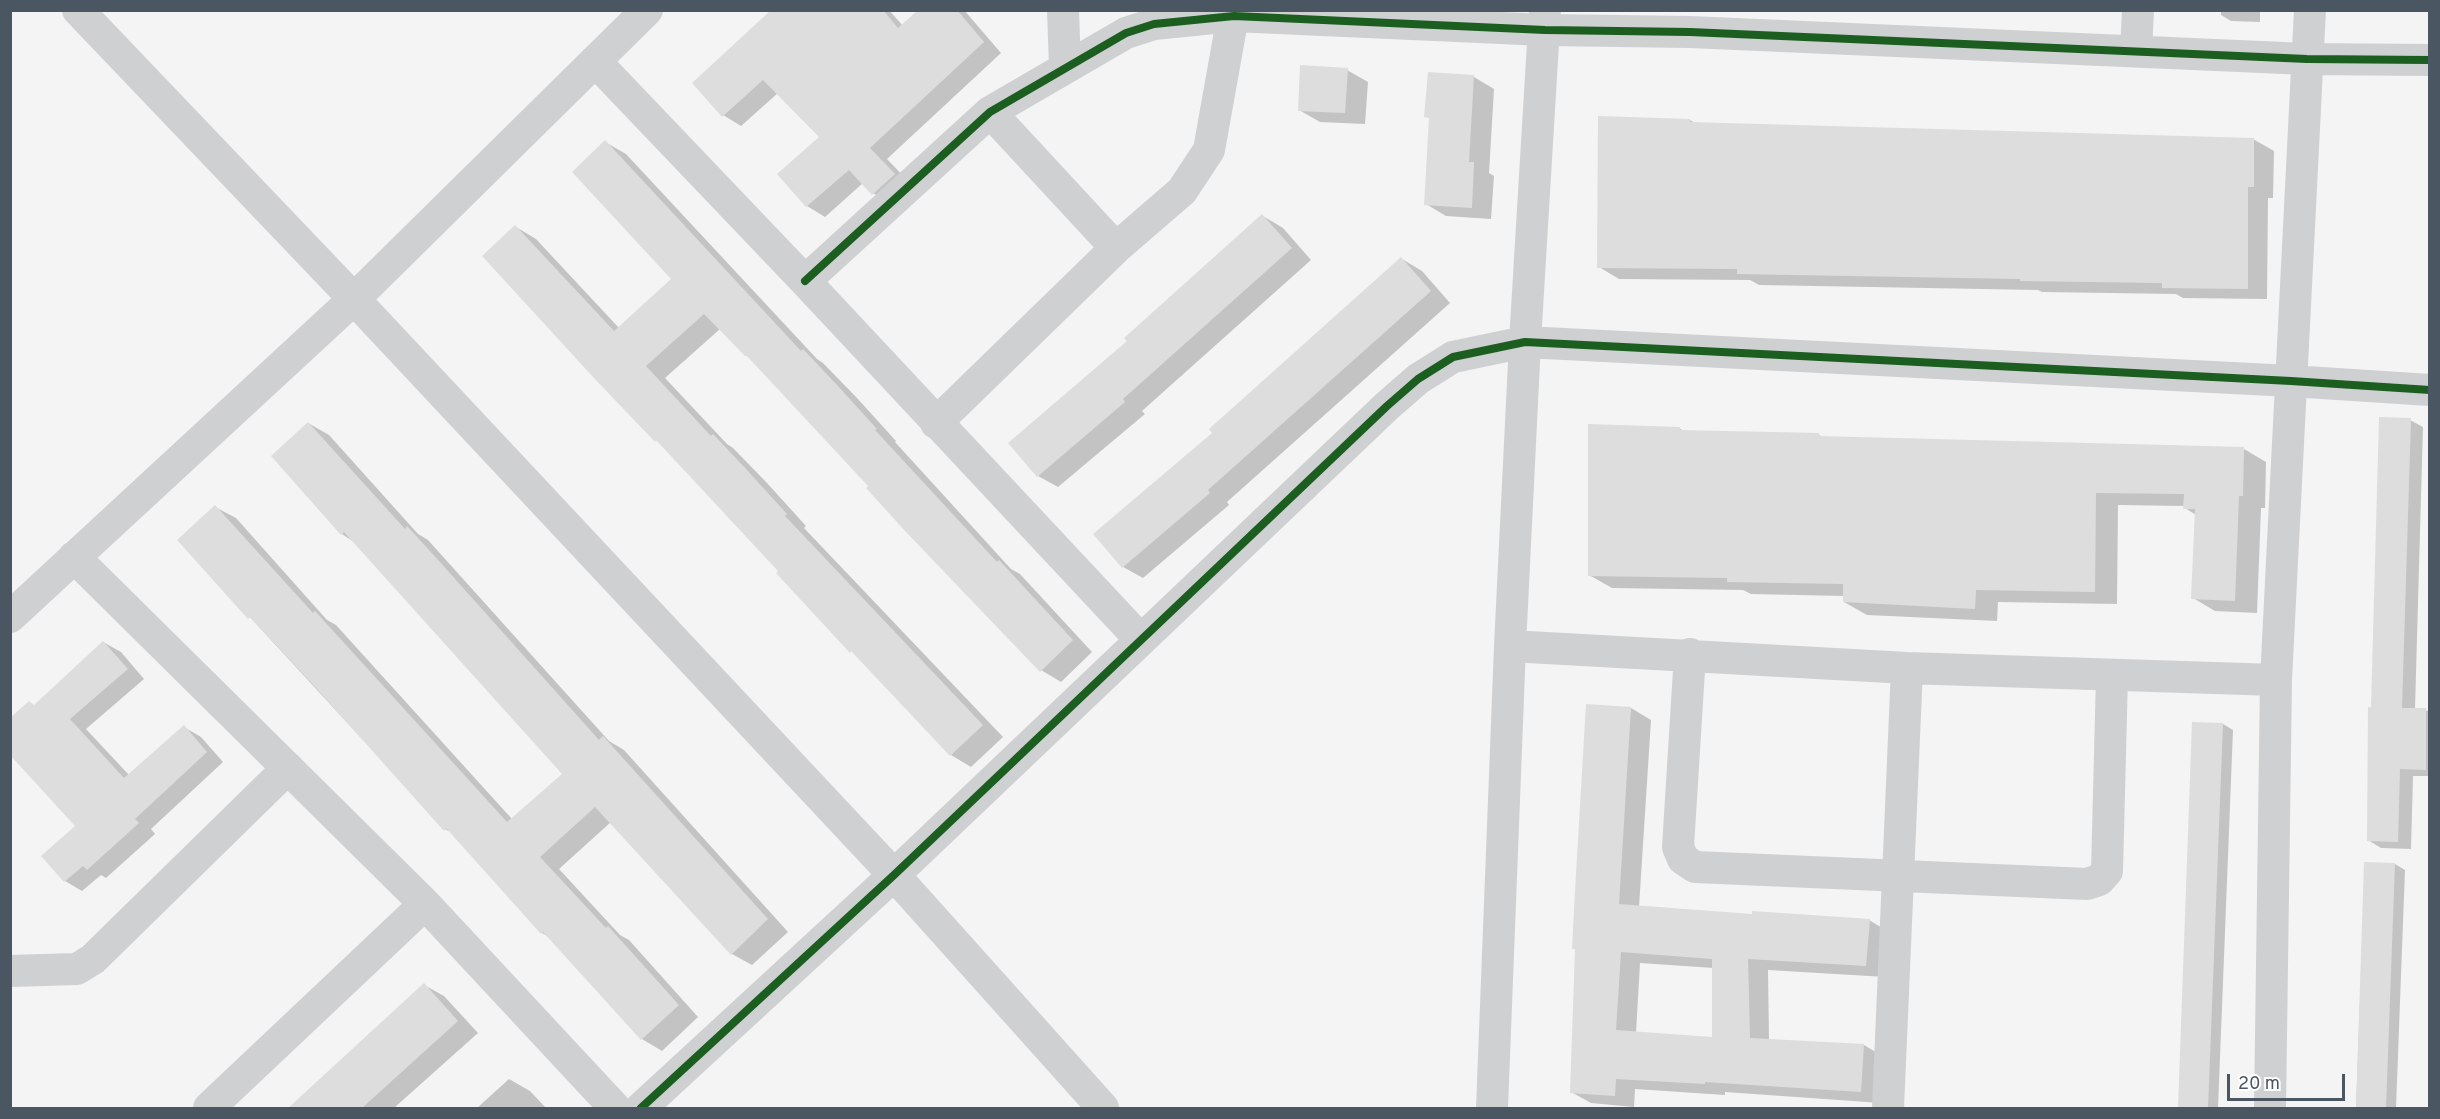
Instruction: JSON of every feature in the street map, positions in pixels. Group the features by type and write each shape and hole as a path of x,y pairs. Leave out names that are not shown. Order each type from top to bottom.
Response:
{"street":[{"path":"78,10 354,299 894,875 1103,1108"},
{"path":"10,617 354,299 647,10"},
{"path":"1063,10 1065,67"},
{"path":"2136,51 2138,10"},
{"path":"2270,1108 2276,680 2310,10"},
{"path":"806,281 990,111 1065,67 1142,27 1234,13 1690,21 2136,51 2307,59 2430,60"},
{"path":"936,423 1116,248 1182,190 1209,150 1234,13"},
{"path":"1492,1108 1510,646 1525,342 1545,20"},
{"path":"595,61 806,281 936,423 1140,639"},
{"path":"990,111 1116,248"},
{"path":"641,1108 894,875 1378,414 1418,380 1453,357 1525,342 2430,390"},
{"path":"74,557 425,904 615,1108"},
{"path":"1510,646 1690,654 1907,668 2276,680"},
{"path":"1690,654 1678,848 1683,859 1695,867 2087,884 2099,880 2107,871 2112,675"},
{"path":"1888,1108 1907,668"},
{"path":"10,971 77,969 93,959 288,768"},
{"path":"209,1108 425,904"}],"building":[{"path":"771,10 883,10 898,28 918,10 957,10 984,42 870,148 895,174 872,195 849,170 806,207 777,174 819,137 763,80 722,117 692,83"},
{"path":"1300,65 1348,68 1345,113 1298,111"},
{"path":"1428,72 1474,75 1469,162 1474,162 1472,208 1424,205 1429,118 1424,117"},
{"path":"1598,116 1690,119 1690,122 2254,138 2254,187 2248,187 2248,289 2162,288 2162,283 1737,274 1737,269 1597,268"},
{"path":"605,140 801,351 803,349 837,385 877,429 875,430 997,562 999,560 1073,640 1040,672 906,532 866,488 868,486 746,355 704,314 646,366 711,436 713,434 746,469 787,514 785,516 983,725 950,756 851,651 850,653 776,573 778,571 656,440 655,442 594,378 482,256 515,225 614,331 671,279 572,172"},
{"path":"1262,214 1292,248 1123,399 1125,402 1037,477 1008,443 1127,341 1124,338"},
{"path":"1401,257 1431,291 1208,490 1210,493 1122,568 1093,534 1212,433 1209,429"},
{"path":"2379,417 2411,418 2402,708 2426,708 2426,770 2400,769 2398,842 2367,841 2368,707 2371,707"},
{"path":"308,422 405,529 407,526 599,740 603,736 768,919 731,955 595,807 540,857 606,928 608,926 679,1005 641,1040 543,932 541,934 446,828 444,831 317,689 250,617 248,619 177,540 215,505 507,822 562,774 344,532 341,535 271,456"},
{"path":"1588,424 1680,427 1680,430 1819,433 1819,436 2244,447 2243,496 2239,496 2235,601 2191,599 2195,509 2183,509 2184,494 2096,493 2095,592 1976,590 1975,609 1843,602 1843,584 1727,582 1727,578 1588,576"},
{"path":"103,641 128,669 70,719 124,778 184,725 207,752 135,819 139,823 87,870 83,866 64,882 41,856 75,826 10,755 10,718 29,701 34,705"},
{"path":"1586,704 1631,707 1619,904 1752,914 1752,911 1870,919 1866,966 1748,959 1750,1038 1864,1044 1861,1092 1616,1079 1615,1096 1570,1093 1575,949 1572,949","holes":["1621,952 1712,959 1712,1037 1616,1030"]},
{"path":"2192,722 2223,723 2208,1108 2178,1108"},
{"path":"2364,862 2395,863 2386,1108 2356,1108"},
{"path":"424,983 458,1021 362,1108 288,1108"}],"cycle path":[{"path":"805,281 990,112 1126,33 1154,24 1234,16 1545,30 1690,32 2307,59 2430,60"},
{"path":"641,1108 894,875 1387,406 1418,379 1453,357 1525,342 2430,390"}]}
